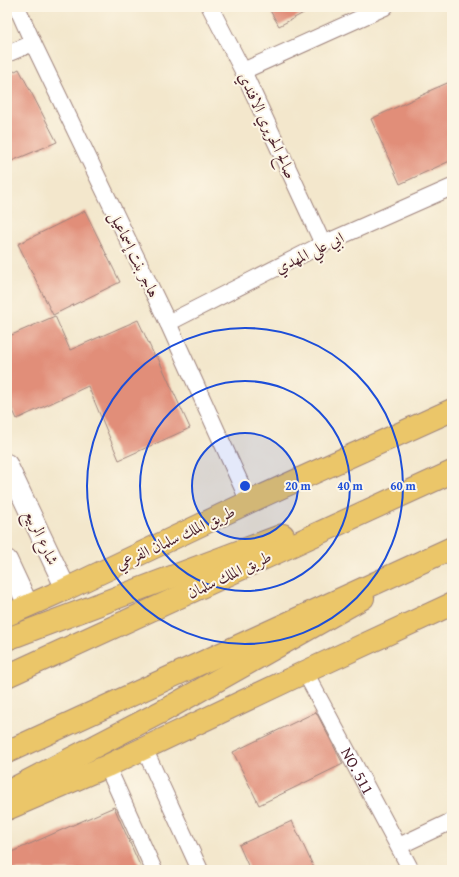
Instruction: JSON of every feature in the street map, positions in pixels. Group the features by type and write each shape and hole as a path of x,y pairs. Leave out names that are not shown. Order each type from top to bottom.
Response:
{"main road":[{"name":"طريق الملك سلمان الفرعي","path":"7,615 66,589 249,502 452,410"},
{"path":"7,639 452,471"},
{"name":"طريق الملك سلمان","path":"7,676 452,471"},
{"path":"7,752 452,548"},
{"path":"7,792 163,711 452,548"},
{"path":"7,809 106,766 452,604"}],"street":[{"name":"هاجر بنت إسماعيل","path":"17,7 168,323 249,502"},
{"name":"صالح الحريري الافندي","path":"210,7 243,71 323,244"},
{"path":"243,71 385,7"},
{"path":"7,54 33,43"},
{"name":"ابي علي المهدي","path":"168,323 323,244 452,187"},
{"name":"شارع الربيع","path":"7,464 66,589"},
{"path":"7,560 28,605"},
{"name":"NO. 511","path":"305,672 412,870"},
{"path":"144,748 200,870"},
{"path":"106,766 154,870"},
{"path":"399,846 452,821"}],"building":[{"path":"268,7 315,7 279,26"},
{"path":"19,69 57,142 7,163 7,75"},
{"path":"452,81 452,160 400,184 371,119"},
{"path":"85,211 120,282 53,315 18,244"},
{"path":"55,316 70,350 138,320 155,357 157,356 190,428 119,460 88,386 17,419 7,398 7,337"},
{"path":"316,712 343,764 259,805 233,752"},
{"path":"114,807 142,870 7,870 7,854"},
{"path":"292,821 315,870 250,870 239,845"}]}
